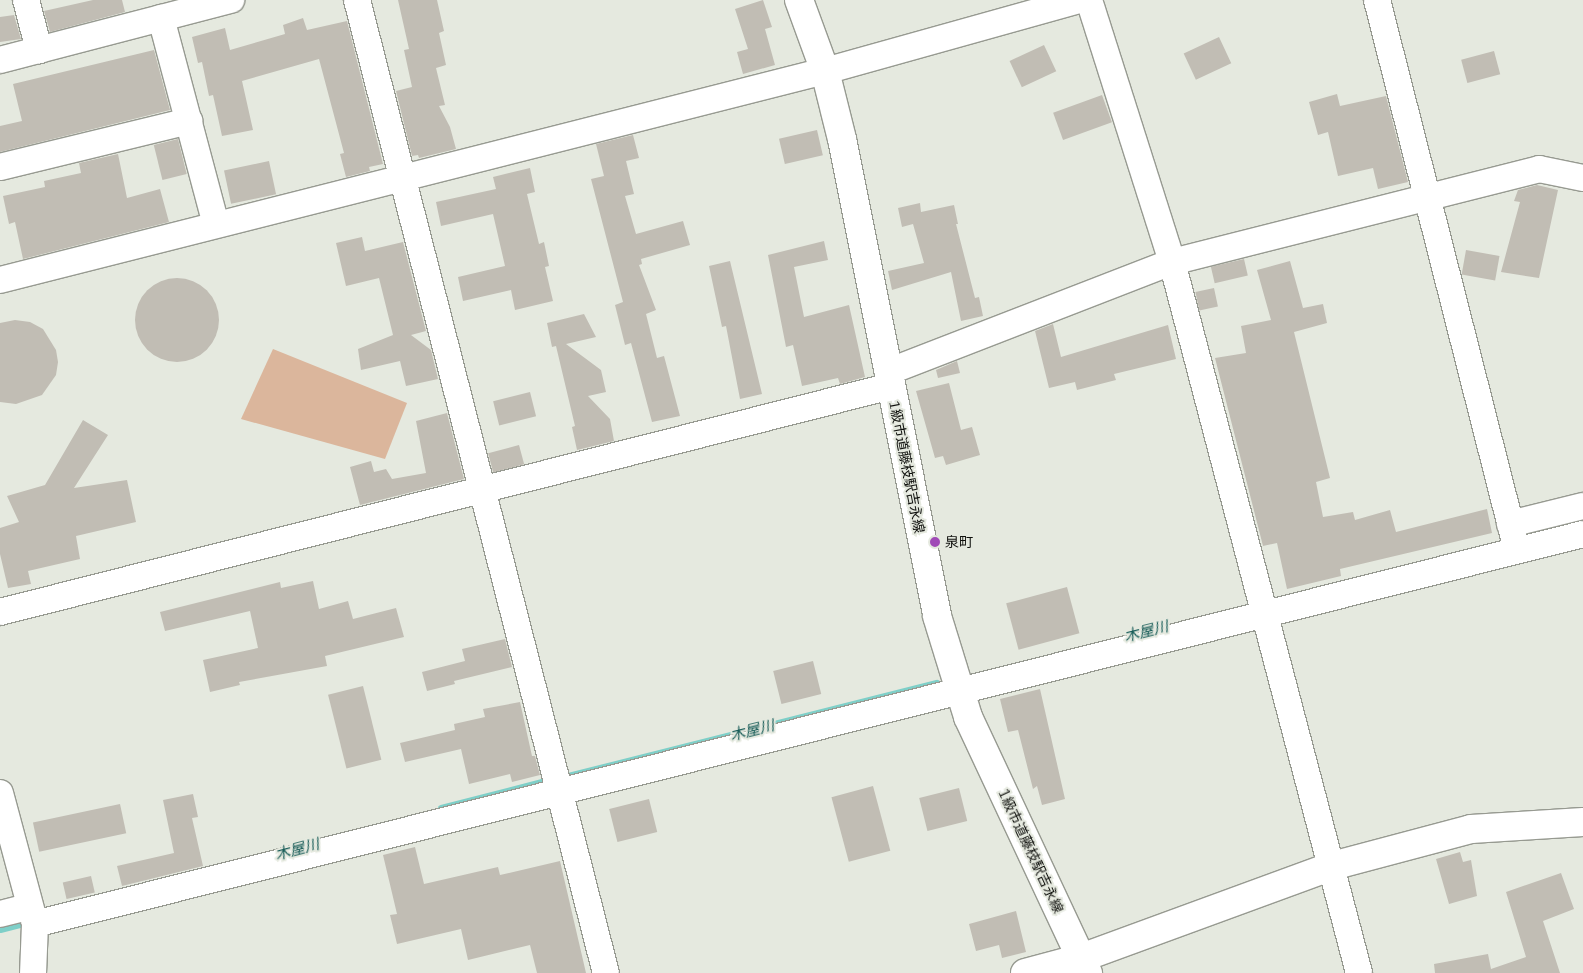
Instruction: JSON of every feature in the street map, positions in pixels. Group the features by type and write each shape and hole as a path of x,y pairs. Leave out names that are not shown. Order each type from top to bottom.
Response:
{"street":[{"path":"26,0 40,50"},
{"path":"0,60 231,0"},
{"path":"356,0 484,489 606,973"},
{"name":"1級市道藤枝駅吉永線","path":"800,0 824,71 842,139 937,616 968,717 1084,965"},
{"path":"2,273 216,224 824,71 1079,0"},
{"path":"1089,0 1172,262 1266,612 1359,973"},
{"path":"1377,0 1517,550"},
{"path":"161,18 216,224"},
{"path":"0,167 189,121"},
{"path":"0,612 484,489 890,379 1172,262 1539,169 1583,178"},
{"path":"1510,524 1583,506"},
{"path":"0,914 32,915 559,790 1583,534"},
{"path":"0,793 32,915 33,973"},
{"path":"1025,973 1084,965 1332,866 1470,829 1583,822"}],"shaded area":[{"path":"273,349 407,403 385,459 241,419"}],"building":[{"path":"93,0 122,0 125,12 50,32 44,11"},
{"path":"398,0 437,0 444,31 439,33 446,65 436,68 445,105 439,106 450,127 456,149 419,158 418,155 412,156 396,91 412,87 404,50 409,49"},
{"path":"763,0 772,27 765,29 775,65 743,74 737,52 748,49 735,9"},
{"path":"14,15 21,39 0,42 0,17"},
{"path":"303,18 307,30 347,21 383,164 369,167 370,171 346,177 340,154 344,153 319,59 242,81 253,130 222,136 213,95 209,96 202,62 198,63 192,37 225,28 230,50 285,34 283,25"},
{"path":"1219,37 1231,63 1196,80 1184,53"},
{"path":"1044,45 1056,71 1022,87 1010,61"},
{"path":"154,50 170,110 0,152 0,126 22,121 13,84"},
{"path":"1494,51 1500,74 1467,83 1461,60"},
{"path":"1337,94 1340,106 1386,96 1408,182 1378,189 1373,168 1338,176 1328,132 1318,135 1309,102"},
{"path":"1102,95 1112,122 1063,140 1053,113"},
{"path":"817,130 823,155 785,164 779,139"},
{"path":"633,135 639,158 626,161 634,194 625,196 636,234 683,221 690,245 641,259 642,264 639,265 656,310 646,314 657,358 664,356 680,416 652,422 631,343 625,345 615,305 623,302 591,179 604,176 596,144"},
{"path":"178,139 187,174 162,180 154,145"},
{"path":"118,154 127,198 160,189 169,222 23,259 15,222 9,224 3,196 45,187 44,181 81,173 79,163"},
{"path":"269,161 276,194 231,204 224,171"},
{"path":"530,168 535,192 527,194 539,244 544,242 549,266 545,267 553,301 515,310 511,290 463,301 458,277 505,266 493,214 441,226 436,202 496,189 493,177"},
{"path":"1537,185 1558,190 1539,278 1501,272 1520,202 1514,201 1518,190"},
{"path":"920,203 921,212 954,205 958,224 956,224 975,298 979,297 983,316 961,321 951,272 892,290 888,271 924,263 913,224 902,227 898,208"},
{"path":"362,237 365,251 403,242 426,331 411,335 431,350 438,379 406,386 400,361 361,370 358,349 393,335 379,278 346,286 336,243"},
{"path":"824,241 828,260 794,267 804,317 849,305 865,377 840,384 838,378 802,386 793,345 786,347 768,255"},
{"path":"1466,250 1499,256 1495,281 1462,275"},
{"path":"1244,259 1248,276 1215,283 1211,267"},
{"path":"730,261 762,394 740,399 726,326 722,327 709,266"},
{"path":"1290,261 1303,308 1323,304 1327,323 1294,332 1330,478 1316,482 1323,517 1353,512 1355,520 1390,510 1396,532 1487,509 1492,533 1340,569 1341,576 1287,589 1277,543 1263,546 1215,358 1246,353 1241,326 1271,320 1257,270"},
{"path":"177,278 193,281 207,290 216,304 219,320 216,336 207,350 193,359 177,362 161,359 147,350 138,336 135,320 138,304 147,290 161,281"},
{"path":"1214,288 1218,307 1199,311 1195,292"},
{"path":"584,314 596,337 566,344 601,370 606,392 588,396 610,419 614,441 577,450 572,427 575,426 556,346 552,347 547,323"},
{"path":"15,320 30,322 43,329 56,350 58,362 56,375 42,395 16,404 0,402 0,323"},
{"path":"1053,324 1061,357 1168,325 1176,359 1114,374 1116,380 1077,390 1075,382 1049,388 1035,331"},
{"path":"957,361 960,373 938,378 936,370"},
{"path":"949,383 961,430 972,427 980,455 946,465 943,456 935,458 916,391"},
{"path":"530,392 536,416 499,425 493,401"},
{"path":"447,413 464,479 360,505 350,467 371,461 374,472 386,469 392,479 426,473 416,421"},
{"path":"83,420 108,435 74,488 127,480 136,522 76,536 80,559 28,571 31,584 8,588 0,554 0,528 19,522 7,496 45,485"},
{"path":"519,445 524,464 493,473 488,453"},
{"path":"313,581 319,609 348,601 353,619 396,608 404,637 325,656 327,666 239,682 240,685 210,692 203,660 258,648 250,611 165,631 160,612 280,582 281,588"},
{"path":"1067,587 1079,633 1019,650 1006,603"},
{"path":"505,639 512,667 454,681 455,684 427,691 422,672 465,661 462,649"},
{"path":"813,661 821,694 781,704 773,671"},
{"path":"363,686 381,760 346,768 328,695"},
{"path":"1040,689 1065,799 1042,805 1037,786 1033,789 1018,730 1008,732 1000,699"},
{"path":"520,702 532,756 535,756 540,775 512,782 510,774 469,784 461,749 405,762 400,743 455,730 454,724 485,717 483,709"},
{"path":"873,786 890,851 849,862 831,797"},
{"path":"959,788 967,821 927,831 919,798"},
{"path":"193,794 198,817 192,818 203,866 122,886 117,866 174,853 163,800"},
{"path":"649,799 657,832 617,842 609,809"},
{"path":"120,804 126,833 39,852 33,823"},
{"path":"415,847 424,884 498,867 500,875 560,861 586,973 537,973 530,945 468,960 461,929 397,944 390,915 397,914 383,855"},
{"path":"1460,852 1463,862 1471,860 1477,896 1449,904 1436,859"},
{"path":"1561,873 1574,909 1543,921 1560,973 1435,973 1434,964 1488,954 1491,969 1526,957 1506,892"},
{"path":"91,876 95,893 67,899 63,883"},
{"path":"1016,911 1026,952 1002,958 999,945 976,951 969,924"}],"waterway":[{"name":"木屋川","path":"568,776 936,683"},
{"name":"木屋川","path":"441,808 549,780"},
{"name":"木屋川","path":"0,929 24,923"}],"place":[{"name":"泉町","path":"935,542"}]}
